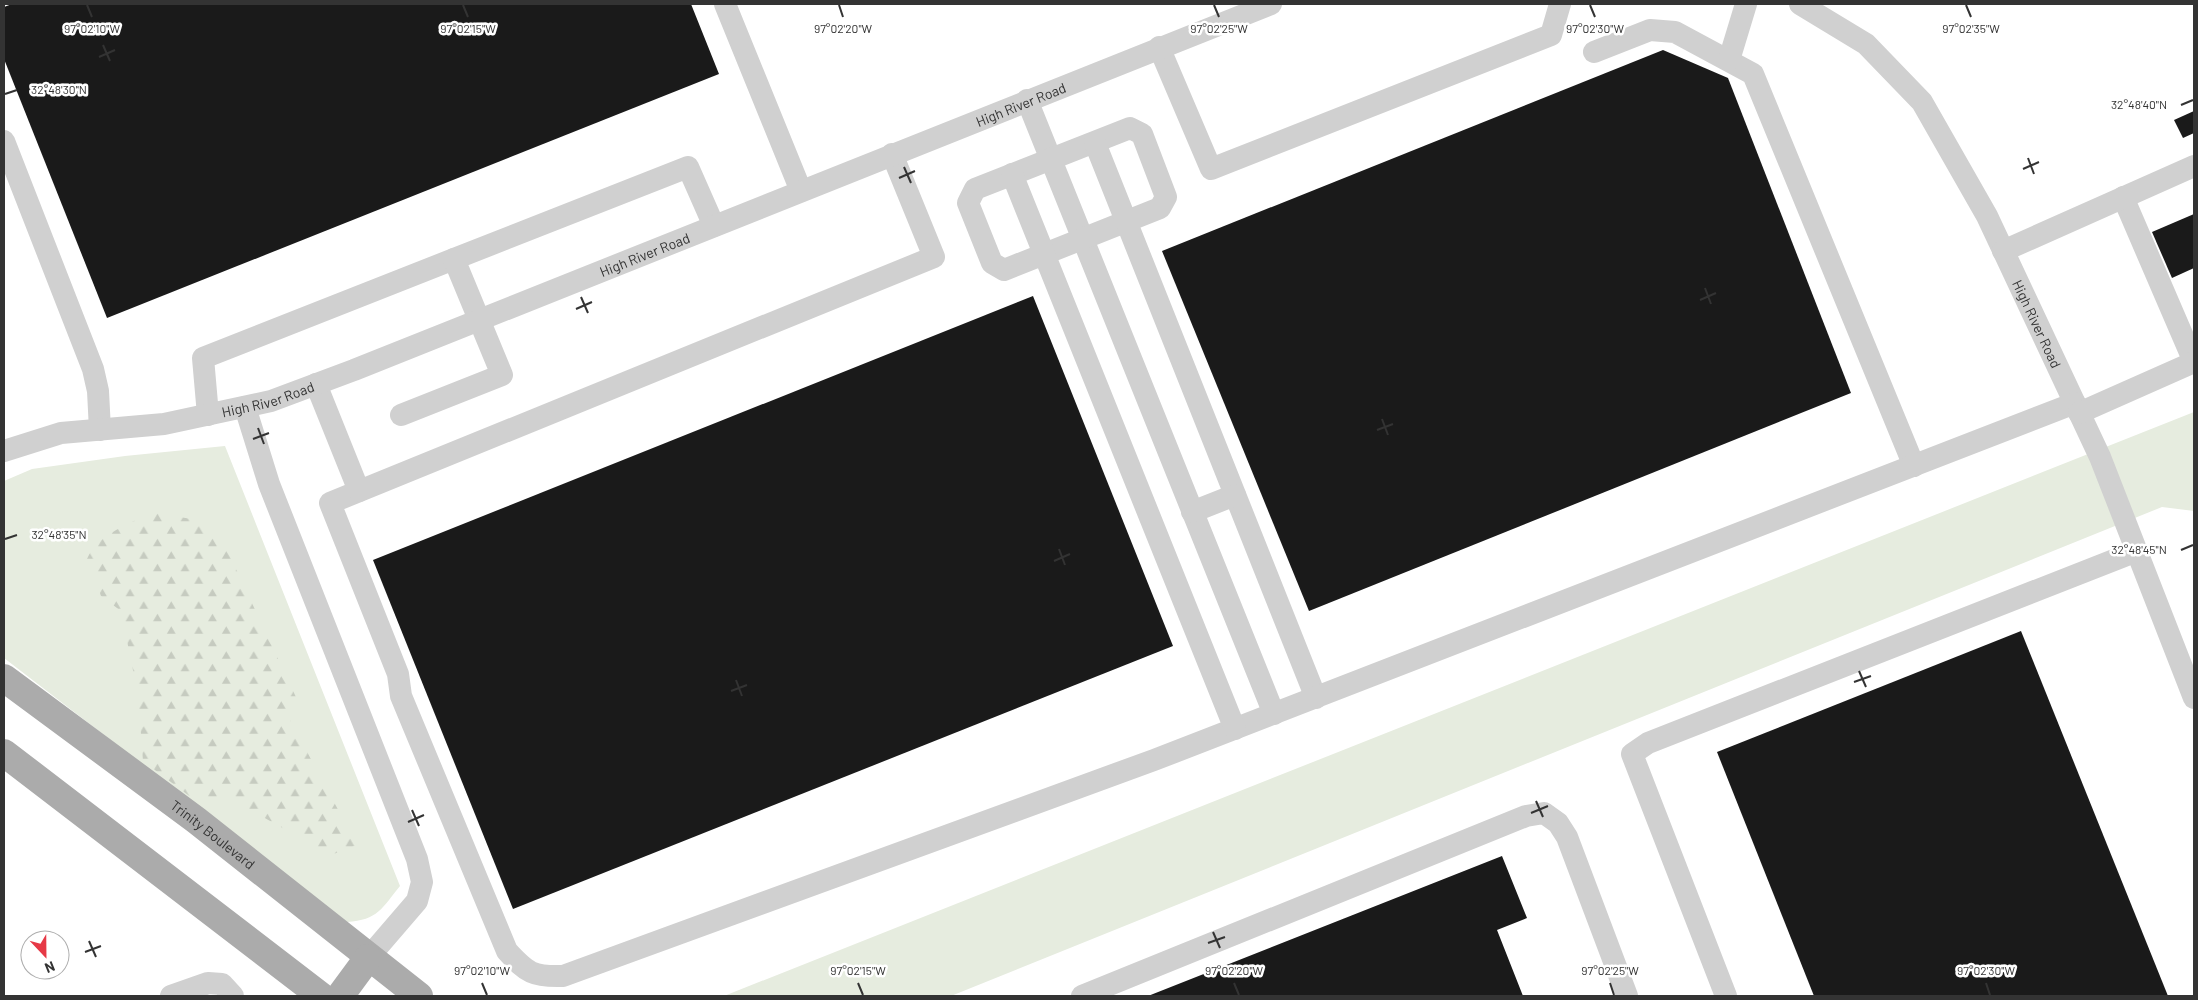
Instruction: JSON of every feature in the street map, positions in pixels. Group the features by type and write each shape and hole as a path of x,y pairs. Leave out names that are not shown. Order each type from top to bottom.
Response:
{"main road":[{"name":"Trinity Boulevard","path":"4,678 196,820 368,958 420,996"},
{"path":"4,752 321,996"},
{"path":"340,996 368,958"}],"street":[{"path":"725,4 801,191"},
{"name":"High River Road","path":"4,451 61,433 164,424 271,401 1271,4"},
{"path":"1159,47 1211,169 1551,35 1560,4"},
{"path":"1729,60 1746,4"},
{"name":"High River Road","path":"1800,4 1866,44 1922,102 1987,216 2100,457 2194,698"},
{"path":"1594,52 1650,30 1675,32 1753,74 1914,466"},
{"path":"1027,100 1274,714"},
{"path":"1130,128 1142,134 1166,196 1160,208 1004,270 992,264 968,203 975,189 1051,160 1130,128"},
{"path":"4,140 93,368 98,390 100,430"},
{"path":"1095,142 1316,698"},
{"path":"892,154 934,257 330,503 398,674 400,696 507,951 522,967 540,977 563,976 1235,729 1914,466 2077,408 2194,362 2122,197"},
{"path":"2003,251 2194,166"},
{"path":"208,414 203,358 688,167 714,226"},
{"path":"1012,174 1235,729"},
{"path":"401,415 502,375 454,259"},
{"path":"316,384 359,491"},
{"path":"245,407 269,484 417,859 422,882 417,901 368,958"},
{"path":"1192,512 1235,495"},
{"path":"1726,996 1632,754 1648,743 2137,551"},
{"path":"1082,996 1526,816 1544,813 1558,823 1567,837 1627,996"},
{"path":"171,996 208,983 222,984 233,996"}],"green space":[{"path":"2194,412 2194,511 2162,507 951,996 724,996"},
{"path":"225,446 400,886 378,912 366,919 347,922 4,658 4,481 32,469 125,456"},
{"path":"152,512 191,519 222,539 302,710 287,711 291,722 357,845 331,855 229,798 192,798 143,761 138,695 121,611 101,596 87,559 92,550 106,536"}],"building":[{"path":"12,4 691,4 719,74 107,318 4,59 4,7"},
{"path":"1663,50 1728,78 1851,393 1309,611 1162,251"},
{"path":"2194,111 2194,133 2183,138 2174,120"},
{"path":"2194,214 2194,268 2172,278 2152,232"},
{"path":"1033,296 1173,646 513,909 373,560"},
{"path":"2021,631 2168,996 1814,996 1717,752"},
{"path":"1502,856 1527,918 1497,930 1523,996 1148,996"}]}
